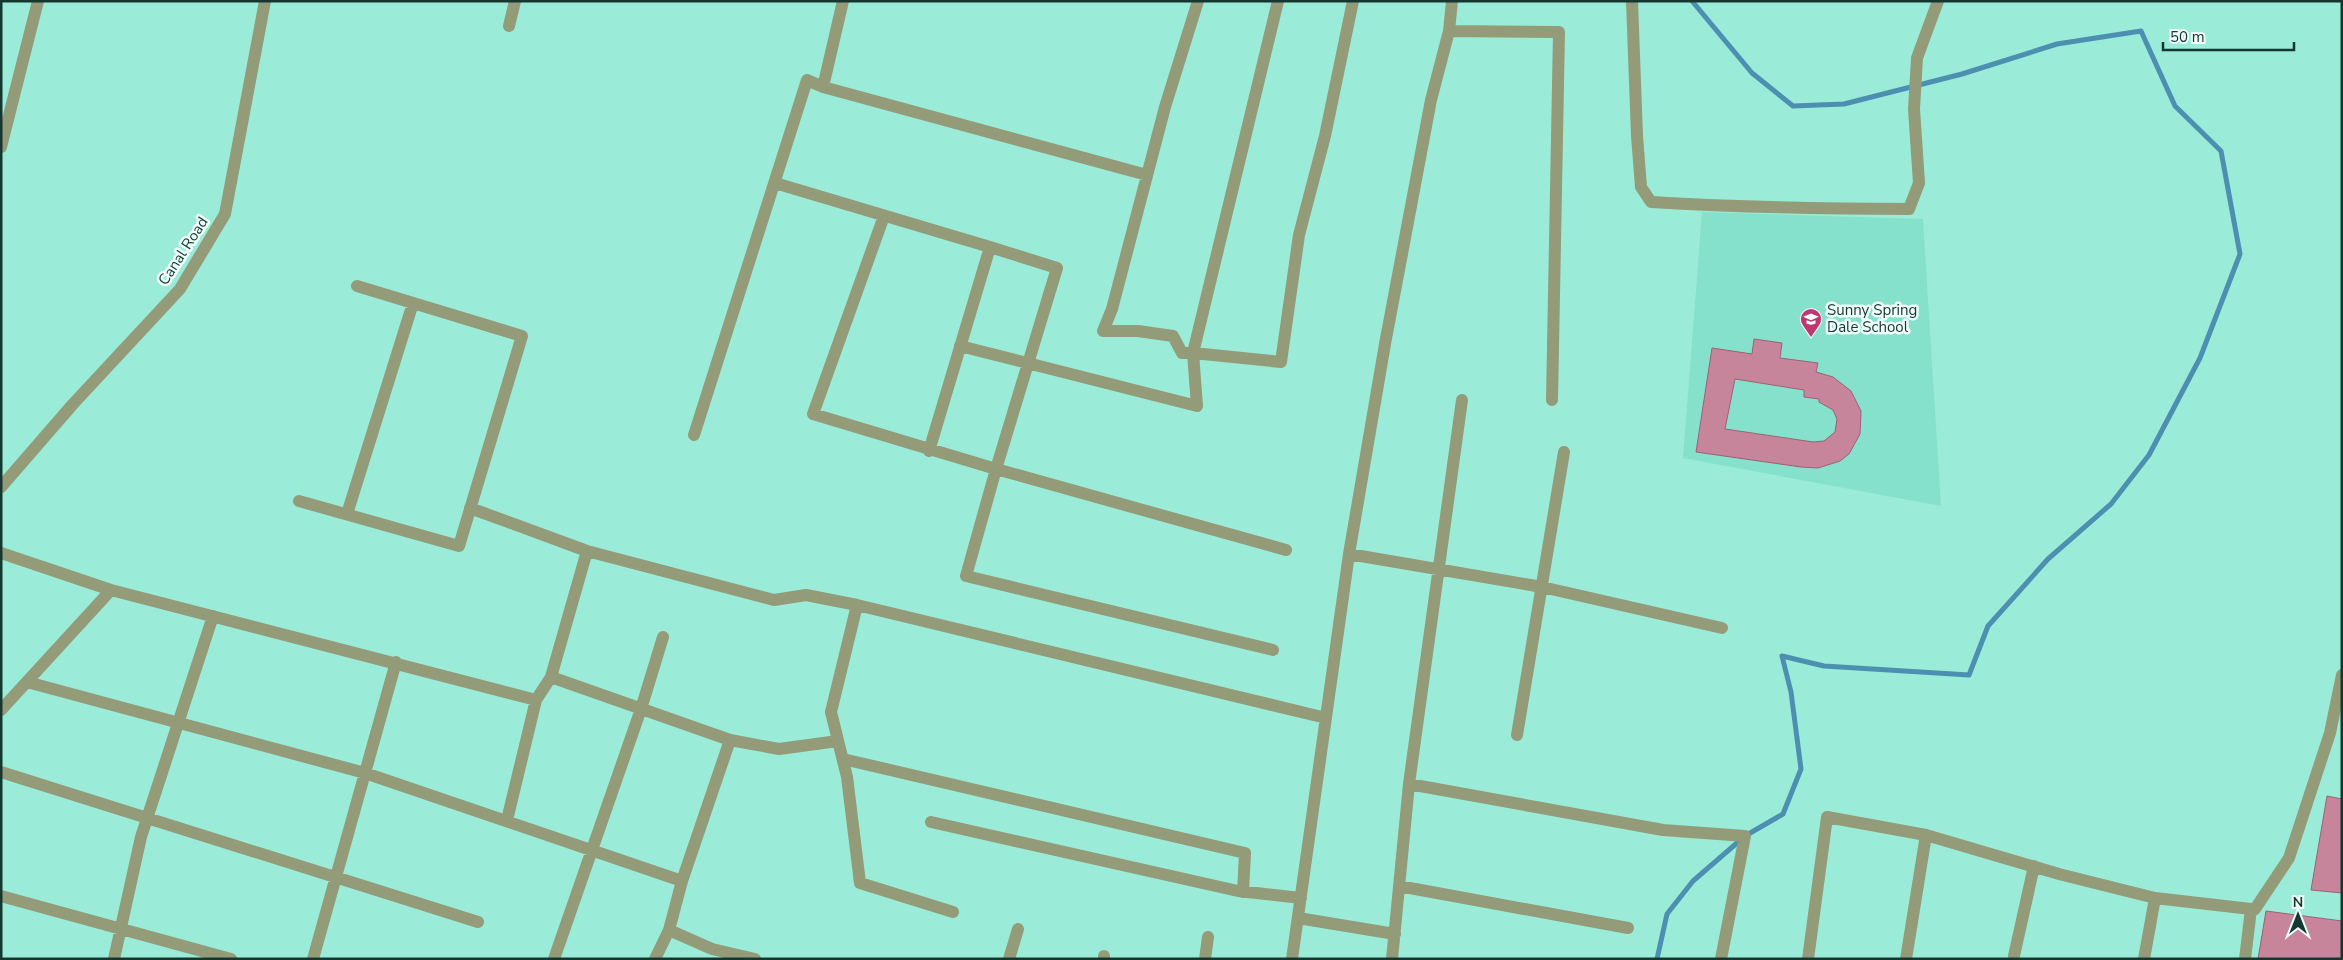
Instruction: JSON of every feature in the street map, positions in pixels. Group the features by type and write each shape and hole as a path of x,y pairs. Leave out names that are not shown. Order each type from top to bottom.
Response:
{"street":[{"path":"1,147 38,1"},
{"name":"Canal Road","path":"1,487 73,404 180,289 225,214 265,1"},
{"path":"509,26 515,1"},
{"path":"823,87 843,1"},
{"path":"1198,1 1165,107 1112,309 1103,330 1138,330 1173,336 1182,352 1281,362 1298,235 1325,136 1354,1"},
{"path":"960,346 1197,406 1193,352 1278,1"},
{"path":"1292,959 1349,554 1427,120 1449,31 1452,1"},
{"path":"1632,1 1637,136 1641,187 1651,202 1715,206 1909,209 1919,183 1914,109 1917,58 1938,1"},
{"path":"1449,31 1559,32 1552,400"},
{"path":"694,435 807,80 823,87 1147,175"},
{"path":"775,183 1057,268 996,469 966,576 1273,650"},
{"path":"884,216 813,414 929,451 1286,550"},
{"path":"929,451 990,247"},
{"path":"300,501 459,546 522,336 357,286"},
{"path":"347,514 413,303"},
{"path":"1392,959 1409,784 1462,400"},
{"path":"1517,735 1564,452"},
{"path":"470,508 587,550 774,600 806,595 857,605 1326,718"},
{"path":"507,820 536,700 552,677 587,550"},
{"path":"1,553 111,590 396,662 536,700"},
{"path":"1349,554 1542,587 1722,628"},
{"path":"1,710 111,590"},
{"path":"857,605 831,712 848,777 860,883 953,912"},
{"path":"114,959 147,818 213,616"},
{"path":"554,959 641,709 663,637"},
{"path":"313,959 396,662"},
{"path":"2250,912 2255,909 2289,858 2336,733 2342,675"},
{"path":"552,677 730,740 779,749 838,741"},
{"path":"27,682 365,773 682,881"},
{"path":"655,959 669,930 682,881 730,740"},
{"path":"843,759 1245,853 1243,892"},
{"path":"1,772 478,922"},
{"path":"1409,784 1663,830 1745,836 1721,959"},
{"path":"1808,959 1827,817 1926,834 2034,866 2155,898 2251,909 2245,959"},
{"path":"931,822 1243,892 1301,898"},
{"path":"1906,959 1926,834"},
{"path":"2017,958 2034,866"},
{"path":"1399,886 1628,928"},
{"path":"1,896 231,959"},
{"path":"2144,959 2155,898"},
{"path":"1298,918 1395,934"},
{"path":"1009,959 1018,929"},
{"path":"669,930 711,954 754,959"},
{"path":"1205,959 1208,937"}],"shaded area":[{"name":"Sunny Spring Dale School","path":"1702,212 1923,219 1941,506 1683,458"}],"building":[{"path":"1754,339 1782,343 1780,358 1818,363 1816,372 1833,377 1851,391 1861,411 1860,434 1849,454 1840,461 1818,468 1696,452 1712,348 1752,354","holes":["1735,379 1804,390 1804,397 1819,399 1819,402 1833,410 1837,419 1835,432 1824,441 1813,442 1725,429"]},
{"path":"2327,796 2342,799 2342,893 2311,890"},
{"path":"2266,911 2342,921 2342,959 2258,959"}],"waterway":[{"path":"1657,959 1667,914 1693,881 1745,836 1783,814 1801,769 1791,692 1782,656 1824,666 1969,675 1988,626 2048,559 2111,504 2149,455 2200,358 2240,254 2221,151 2175,106 2141,31 2057,44 1962,74 1844,104 1793,106 1752,73 1692,1"}],"place":[{"name":"Sunny Spring Dale School","path":"1811,338"}]}
